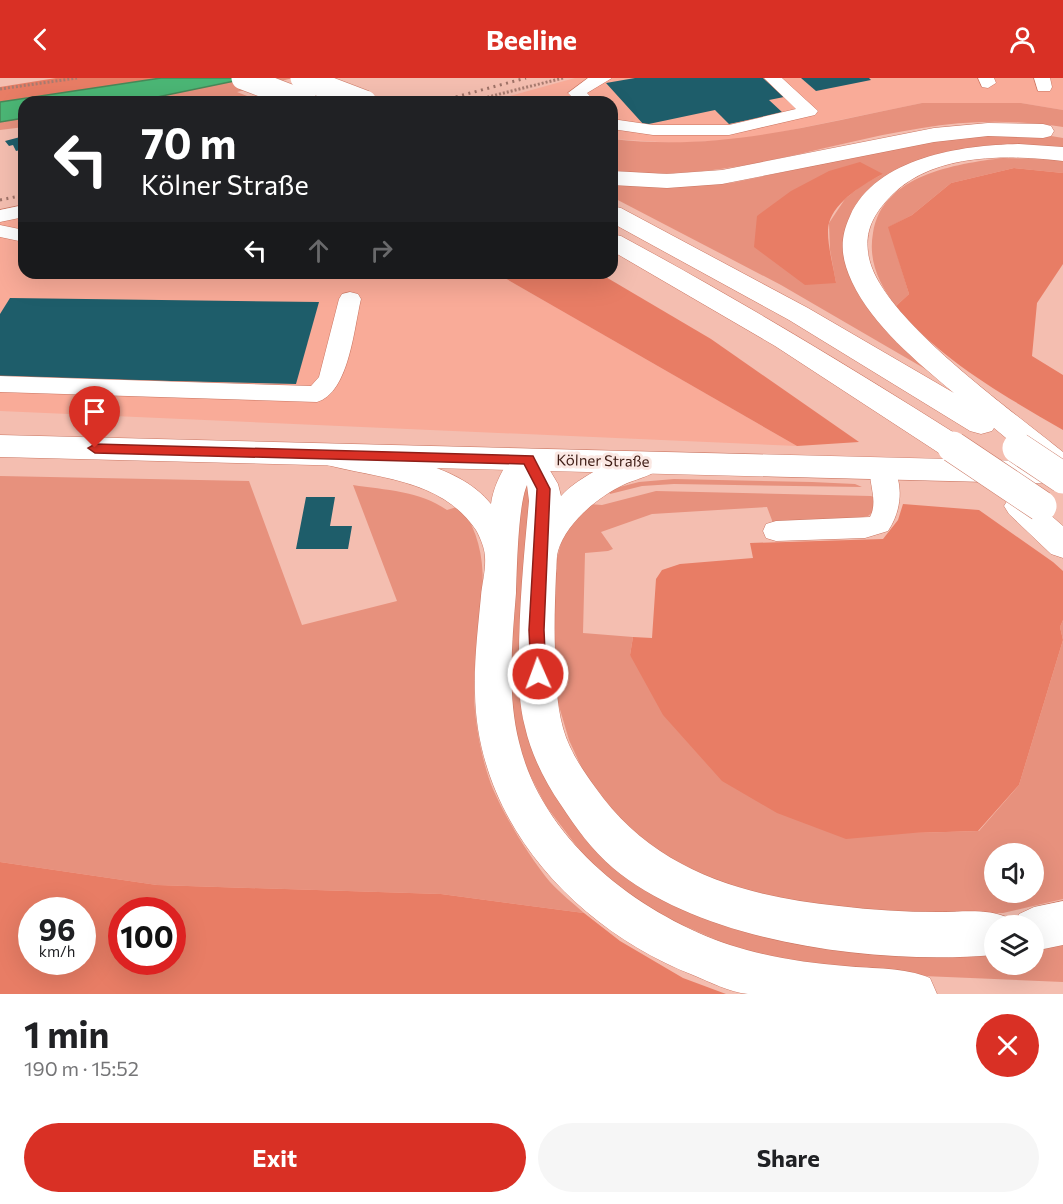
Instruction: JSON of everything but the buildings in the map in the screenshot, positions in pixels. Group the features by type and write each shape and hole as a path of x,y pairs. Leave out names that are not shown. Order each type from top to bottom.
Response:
{"main road":[{"path":"243,78 290,96"},
{"path":"302,78 349,96"},
{"path":"618,178 665,182 728,178 911,138 962,130 1010,129 1063,133"},
{"path":"1028,448 886,315 860,272 856,258 855,235 863,214 878,194 898,178 930,164 984,153 1019,151 1063,154"},
{"path":"618,216 721,269 855,346 1028,448 1063,473"},
{"path":"618,244 790,341 953,447 1041,511 1063,545"},
{"name":"Kölner Straße","path":"0,446 1063,473"},
{"path":"331,454 434,479 450,486 476,506 490,525 501,554"},
{"path":"914,994 817,987 721,964 678,947 627,918 589,888 558,856 538,830 517,792 503,757 495,718 492,682 501,554 510,488 528,460 544,489 536,630 542,720 556,760 578,800 607,836 634,860 673,884 717,903 769,918 814,927 849,930 925,934 984,933"},
{"path":"542,550 568,507 584,491 608,478 650,462"},
{"path":"1044,927 1063,923"}],"lane":[{"path":"580,96 577,93 590,83 604,78"},
{"path":"618,125 653,130 729,130 808,111 772,78"},
{"path":"0,216 18,212"},
{"path":"0,231 18,235"},
{"path":"0,384 317,394 330,380 350,299"},
{"path":"776,531 865,528 879,524 887,509 887,493 882,468"}],"path":[{"path":"0,89 77,78"},
{"path":"492,96 563,78"}],"shaded area":[{"path":"56,78 161,78 40,96 18,96 18,99 0,102 0,87"},
{"path":"110,78 293,78 237,92 247,96 18,96 18,128 0,130 0,95"},
{"path":"161,78 249,78 162,96 40,96"},
{"path":"575,78 1063,78 1063,110 1021,103 922,103 747,139 677,143 618,139 618,96 510,96"},
{"path":"18,99 18,119 0,122 0,102"},
{"path":"922,103 1021,103 1063,110 1063,127 1010,122 957,123 883,135 730,168 652,173 618,170 618,139 692,142 768,134"},
{"path":"957,136 1063,138 1063,149 941,155 847,230 934,374 781,285 618,200 618,182 683,186 731,183","holes":["883,174 863,184 845,199 829,223 830,250 836,283 792,191"]},
{"path":"1003,158 1063,160 1063,173 1014,168 951,183 912,215 889,227 909,294 896,306 880,281 872,253 873,233 879,213 890,198 905,185 923,176 964,164"},
{"path":"860,162 883,174 844,200 832,215 828,237 836,283 805,285 754,247 757,216 791,191 829,171"},
{"path":"1014,168 1063,173 1063,264 1037,303 1032,356 1063,375 1063,430 995,390 952,360 913,325 896,306 909,294 888,227 912,215 951,183"},
{"path":"18,216 18,279 506,279 797,446 0,411 0,219"},
{"path":"506,279 609,279 711,339 859,442 797,446"},
{"path":"0,476 249,481 302,625 397,601 353,485 414,495 447,510 460,506 473,528 480,550 483,572 474,702 485,767 498,801 527,850 550,882 584,913 441,894 157,885 0,862"},
{"path":"674,479 812,482 855,484 862,487 674,484 642,486 610,494 608,490 639,482"},
{"path":"526,487 530,488 522,696 623,870 951,948 984,948 984,975 1044,975 1044,943 1063,940 1063,982 876,974 754,956 664,917 625,893 591,865 546,806 529,773 516,738 510,689 518,507"},
{"path":"656,491 871,496 876,498 873,512 868,516 858,518 773,523 767,507 652,514 601,532 613,549 585,553 583,633 633,637 630,655 913,833 979,831 1019,785 1063,640 1063,899 1003,913 921,914 784,901 743,891 667,859 636,835 606,804 585,775 569,740 556,696 551,631 556,563 563,535 589,504 602,505"},
{"path":"903,504 979,510 1053,562 1063,571 1063,620 1060,627 1063,640 1019,785 978,831 913,833 846,839 777,813 722,781 663,715 630,655 633,637 652,638 656,579 662,570 680,564 753,558 750,543 883,539 898,520"},
{"path":"1063,620 1063,640 1060,627"},
{"path":"0,862 157,885 441,894 584,913 620,941 683,978 726,994 0,994"}],"railway":[{"path":"459,96 526,78"},
{"path":"0,200 18,196"}],"route":[{"path":"95,448 528,460 544,489 536,630 538,674"}]}
